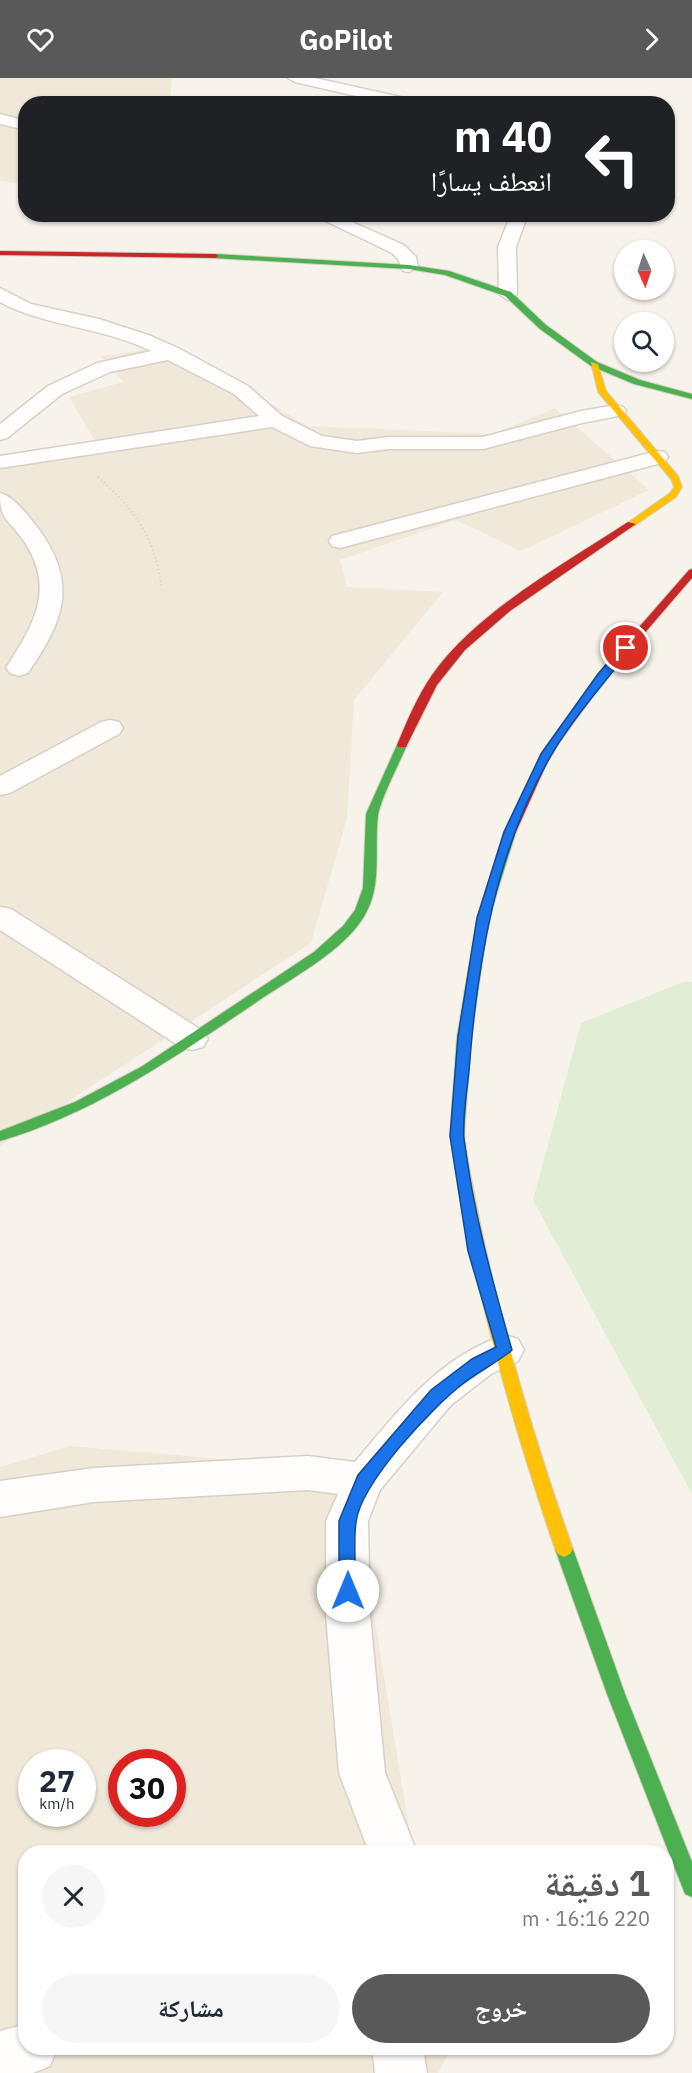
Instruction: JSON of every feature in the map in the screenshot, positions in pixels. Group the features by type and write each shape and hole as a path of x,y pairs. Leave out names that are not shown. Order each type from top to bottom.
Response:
{"street":[{"path":"295,78 377,96"},
{"path":"414,88 423,96"},
{"path":"0,120 18,124"},
{"path":"337,222 398,249 407,257 409,267"},
{"path":"508,294 507,247 517,222"},
{"path":"0,253 261,257 409,267 460,276 508,294 551,334 594,364 637,381 688,395"},
{"path":"0,294 25,308 92,323 144,340 173,353 241,390 275,420 316,442 357,447 406,442 483,443 581,417 616,411"},
{"path":"0,434 55,390 104,367 173,353"},
{"path":"0,1136 80,1105 146,1070 318,955 347,929 361,911 369,888 372,813 401,747 441,670 463,645 528,593 673,495 678,487 675,478 602,392 594,364"},
{"path":"0,462 69,454 275,420"},
{"path":"340,541 657,457"},
{"path":"0,500 42,550 50,569 52,604 42,628 19,668"},
{"path":"692,572 602,676 546,754 510,832 483,918 464,1037 457,1136 476,1251 540,1482 616,1694 692,1887"},
{"path":"0,787 110,728"},
{"path":"0,916 192,1039"},
{"path":"390,1845 362,1773 348,1615 347,1521 364,1480 437,1394 477,1363 505,1350"},
{"path":"0,1499 94,1485 308,1473 364,1480"},
{"path":"0,2056 18,2052"},
{"path":"399,2055 401,2073"}],"path":[{"path":"69,454 109,487 149,533 159,558 162,589"}],"shaded area":[{"path":"0,78 172,78 171,96 18,96 18,183 0,181"},
{"path":"174,346 308,426 494,434 555,408 649,490 521,551 456,520 340,560 347,587 443,592 354,700 347,818 311,943 0,1146 0,465 101,451 69,397 123,382 101,356"},
{"path":"70,1446 350,1470 412,1845 18,1845 18,2055 447,2055 438,2073 0,2073 0,1467"}],"green space":[{"path":"683,982 692,982 692,1494 533,1200 581,1023"}],"traffic: fast":[{"path":"215,256 409,267 446,273 508,294 543,327 594,364 637,382 692,397"},
{"path":"0,1136 80,1105 146,1070 318,955 347,929 361,911 369,888 372,814 402,745"},
{"path":"463,1173 457,1136 464,1037 483,918 510,832"},
{"path":"564,1549 616,1694 692,1887"}],"traffic: slow":[{"path":"594,364 602,392 675,478 678,487 673,495 631,524"},
{"path":"463,1173 481,1268 505,1363 518,1410 564,1549"}],"traffic: jam":[{"path":"0,253 215,256"},
{"path":"402,745 431,685 461,648 531,590 631,524"},
{"path":"510,832 546,754 602,676 692,572"}],"route":[{"path":"348,1591 347,1521 364,1480 437,1394 477,1363 505,1350 476,1251 457,1136 464,1037 483,918 510,832 546,754 602,676 626,648"}]}
